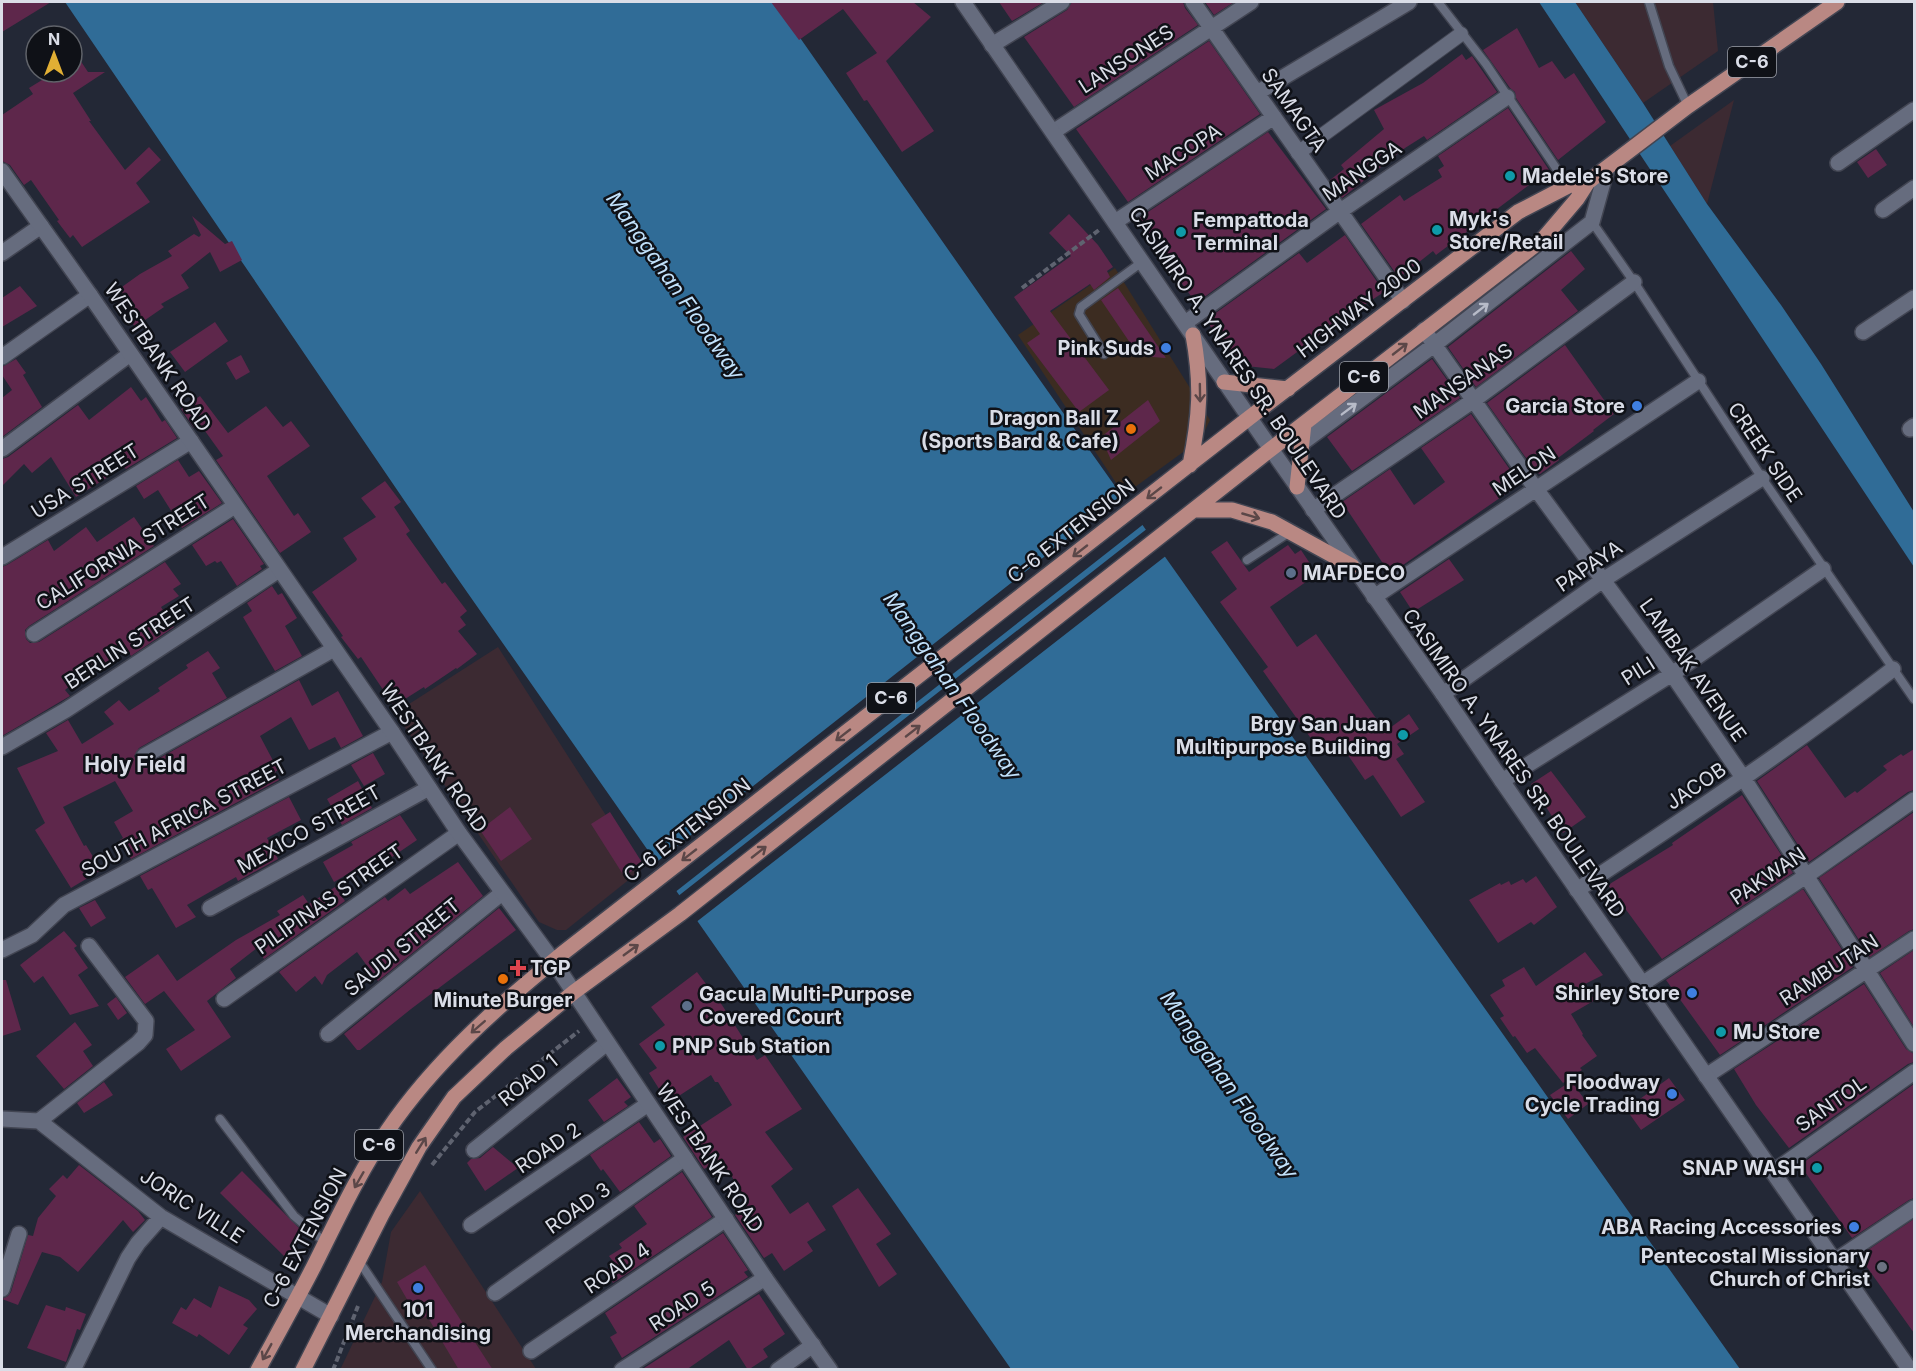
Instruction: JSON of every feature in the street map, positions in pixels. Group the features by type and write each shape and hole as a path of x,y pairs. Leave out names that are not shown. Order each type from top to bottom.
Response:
{"main road":[{"name":"HIGHWAY 2000","path":"1271,449 1543,239 1577,199 1588,182 1688,106 1837,2"},
{"name":"HIGHWAY 2000","path":"1250,418 1518,212 1568,186 1588,182"},
{"path":"1186,468 1197,432 1200,400 1199,367 1189,329"},
{"path":"1224,382 1288,389"},
{"name":"C-6 EXTENSION","path":"258,1370 299,1296 344,1206 388,1131 428,1078 463,1041 553,961 1250,418"},
{"path":"1297,487 1304,424"},
{"name":"C-6","path":"303,1370 419,1147 454,1096 506,1048 573,992 680,914 1271,449"},
{"path":"1194,510 1232,510 1272,522 1352,566"}],"street":[{"name":"CASIMIRO A. YNARES SR. BOULEVARD","path":"963,2 1835,1262 1910,1363"},
{"path":"992,45 1062,2"},
{"name":"SAMAGTA","path":"1193,2 1403,301"},
{"name":"LANSONES","path":"1053,132 1251,2"},
{"path":"1257,93 1409,2"},
{"path":"1298,153 1461,34"},
{"name":"MANGGA","path":"1189,329 1339,212 1507,97"},
{"path":"1838,163 1914,110"},
{"name":"MACOPA","path":"1114,220 1274,117"},
{"path":"1302,443 1434,345 1592,222 1607,168"},
{"name":"WESTBANK ROAD","path":"2,171 392,732 459,833 594,1020 607,1043 765,1278 830,1370"},
{"path":"1883,210 1914,188"},
{"path":"2,253 41,226"},
{"name":"MANSANAS","path":"1313,510 1474,400 1634,282"},
{"path":"2,357 90,295"},
{"path":"1863,332 1914,298"},
{"name":"LAMBAK AVENUE","path":"1424,330 1536,489 1672,674 1744,779 1914,1044"},
{"path":"2,449 130,354"},
{"name":"MELON","path":"1374,597 1698,381"},
{"name":"USA STREET","path":"2,557 190,441"},
{"name":"PAPAYA","path":"1443,694 1603,580 1761,478"},
{"name":"CALIFORNIA STREET","path":"34,634 235,506"},
{"name":"PILI","path":"1502,781 1672,674 1823,569"},
{"name":"BERLIN STREET","path":"2,747 66,710 279,570"},
{"path":"144,756 334,649"},
{"name":"JACOB","path":"1577,890 1744,779 1893,669"},
{"name":"SOUTH AFRICA STREET","path":"2,950 32,935 64,905 392,732"},
{"name":"MEXICO STREET","path":"210,908 429,788"},
{"name":"PAKWAN","path":"1642,984 1806,876 1914,800"},
{"name":"PILIPINAS STREET","path":"224,999 459,833"},
{"name":"SAUDI STREET","path":"327,1034 502,892"},
{"name":"RAMBUTAN","path":"1706,1076 1914,939"},
{"path":"2,1119 39,1121 138,1043 145,1035 146,1021 89,946"},
{"name":"ROAD 1","path":"474,1150 607,1043"},
{"name":"SANTOL","path":"1773,1172 1914,1072"},
{"name":"ROAD 2","path":"471,1225 648,1104"},
{"name":"JORIC VILLE","path":"39,1121 162,1216 332,1316"},
{"name":"ROAD 3","path":"495,1293 685,1158"},
{"path":"1835,1262 1914,1209"},
{"path":"73,1370 128,1258 162,1216"},
{"name":"ROAD 4","path":"531,1351 726,1219"},
{"path":"2,1290 19,1234"},
{"name":"ROAD 5","path":"622,1370 765,1278"},
{"path":"778,1370 813,1345"}],"lane":[{"path":"1438,2 1486,64 1568,186"},
{"path":"1649,2 1669,66 1688,106"},
{"name":"CREEK SIDE","path":"1592,222 1634,282 1761,478 1914,699"},
{"path":"1104,354 1080,314 1081,307 1142,262"},
{"path":"1247,560 1290,532"},
{"path":"220,1119 294,1216 326,1243"},
{"path":"359,1261 432,1370"}],"path":[{"path":"1022,288 1114,220"},
{"name":"C-6","path":"430,1168 475,1112 594,1020"},
{"path":"333,1370 370,1277"}],"shaded area":[{"path":"1575,2 1713,2 1718,51 1643,103"},
{"path":"1734,100 1707,204 1670,146"},
{"path":"1115,268 1210,420 1201,439 1124,495 1018,335"},
{"path":"498,647 641,870 566,930 557,930 539,922 395,713"},
{"path":"420,1191 536,1369 340,1370 382,1282 391,1232"}],"water":[{"name":"Manggahan Floodway","path":"65,2 775,2 1740,1369 1011,1369 453,572 84,30 84,24 80,24"},
{"path":"1539,2 1575,2 1707,204 1821,364 1914,512 1914,567"}],"pier":[{"path":"1124,494 1145,523 674,893 654,864"},
{"path":"1148,528 1167,555 695,923 677,897"}],"building":[{"path":"2,2 51,2 2,32"},
{"path":"771,2 913,2 931,17 886,61 934,131 902,152 846,73 877,53 843,9 799,40"},
{"path":"999,2 1044,2 1012,21"},
{"path":"1072,2 1183,2 1198,25 1074,107 1024,37 1067,10"},
{"path":"1205,2 1234,2 1214,15"},
{"path":"1517,28 1539,68 1552,61 1565,79 1574,73 1606,122 1558,160 1516,98 1515,92 1483,50"},
{"path":"1209,41 1260,114 1128,202 1076,129"},
{"path":"1462,54 1466,60 1472,56 1497,92 1427,140 1424,136 1405,148 1342,198 1330,180 1344,169 1341,165 1384,129 1374,110 1423,83"},
{"path":"84,66 88,72 105,72 73,93 91,121 89,121 125,170 149,147 161,160 136,183 150,202 82,247 73,235 70,238 57,221 59,220 31,180 24,185 10,165 2,161 2,115 33,94 29,88 36,84 84,84"},
{"path":"1508,108 1549,170 1436,255 1433,251 1399,278 1361,224 1400,195 1404,201 1442,177 1438,170 1444,166 1438,156"},
{"path":"1268,132 1326,209 1196,303 1136,220"},
{"path":"1876,149 1887,165 1868,178 1857,162"},
{"path":"1069,214 1098,245 1113,267 1107,271 1110,277 1094,290 1090,284 1050,311 1109,390 1079,412 1027,343 1040,334 1014,297 1071,256 1049,233"},
{"path":"192,216 225,244 232,241 242,260 220,272 210,252 181,275 189,288 161,304 164,307 135,327 112,294 140,274 172,256 168,251 194,234 199,237 201,235"},
{"path":"1345,235 1384,292 1274,369 1236,365 1206,320 1299,253 1307,263"},
{"path":"1571,251 1585,269 1561,290 1578,311 1476,387 1448,347"},
{"path":"20,286 37,306 2,327 2,298"},
{"path":"1118,288 1166,358 1139,356 1101,300"},
{"path":"215,322 228,341 185,372 170,352"},
{"path":"1565,345 1614,414 1540,474 1536,472 1487,403"},
{"path":"241,355 250,372 236,380 226,363"},
{"path":"16,359 26,373 23,375 42,407 2,437 2,398 12,390 2,375 2,367"},
{"path":"1432,359 1460,398 1352,471 1327,437"},
{"path":"131,387 141,401 146,397 162,422 165,420 177,438 76,497 51,457 32,473 24,464 2,486 2,459 8,457 78,405 89,420"},
{"path":"200,396 228,433 266,406 283,427 291,421 310,446 267,476 294,516 298,513 311,532 280,553 216,460 223,456 200,424 194,428 181,409"},
{"name":"Dragon Ball Z (Sports Bard & Cafe)","path":"1148,400 1160,421 1111,460 1101,437"},
{"path":"1471,414 1520,484 1390,574 1342,502 1390,469 1414,505 1445,482 1421,448"},
{"path":"178,460 189,477 199,471 222,503 182,528 158,490 144,499 136,486"},
{"path":"385,481 401,502 394,507 410,531 406,534 442,584 445,582 467,611 460,617 466,625 458,631 477,654 457,669 394,706 361,657 358,659 341,637 343,636 312,592 356,561 357,559 343,538 376,517 361,498"},
{"path":"134,517 154,546 29,626 25,630 26,639 30,643 39,642 165,562 181,584 173,589 179,596 161,607 174,627 131,656 127,649 71,685 65,690 70,696 2,736 2,567 48,540 54,551 86,527 97,542"},
{"path":"233,519 264,564 260,566 262,569 237,586 221,561 217,563 215,561 206,566 192,545"},
{"path":"1227,541 1249,572 1288,545 1295,554 1301,550 1311,565 1306,568 1313,577 1270,607 1297,647 1316,634 1383,728 1387,730 1409,714 1419,729 1397,744 1404,754 1396,759 1425,802 1401,817 1373,775 1365,780 1339,742 1322,754 1263,671 1268,667 1220,602 1237,589 1211,552"},
{"path":"1449,559 1464,580 1413,612 1400,592"},
{"path":"272,586 278,595 282,593 297,618 285,626 302,656 275,671 243,617 252,611 247,603"},
{"path":"208,651 220,668 212,673 227,698 139,748 134,756 139,764 149,764 299,680 312,706 338,691 363,736 341,748 335,737 309,750 291,717 260,736 278,770 275,772 279,780 131,859 120,840 123,838 114,822 133,811 115,781 63,807 84,846 86,845 101,870 71,888 35,830 45,823 17,768 58,751 46,733 68,720 82,744 114,724 104,712 119,700 129,711 160,691 158,688 188,668 186,665"},
{"path":"1807,745 1845,798 1855,791 1857,793 1887,770 1883,766 1901,754 1903,756 1914,749 1914,790 1809,862 1757,781"},
{"path":"373,753 385,774 364,786 351,765"},
{"path":"1551,771 1586,817 1563,833 1531,784"},
{"path":"358,781 372,808 342,825 327,799"},
{"path":"1742,795 1793,873 1662,959 1608,885 1673,845 1672,843"},
{"path":"289,797 301,820 267,838 278,859 238,881 236,877 187,905 196,917 176,928 152,888 148,890 140,876"},
{"path":"510,807 532,839 501,861 480,830"},
{"path":"610,812 643,864 624,876 591,824"},
{"path":"1914,812 1914,929 1870,957 1819,878"},
{"path":"400,815 417,840 367,874 362,866 334,882 323,862 353,845 351,842"},
{"path":"458,862 483,896 378,981 357,952 327,975 322,985 315,976 296,992 279,972 385,897 388,901 405,888 410,894"},
{"path":"1536,876 1557,907 1534,925 1531,922 1498,943 1469,900 1500,883 1501,885 1509,881 1511,885 1523,879 1526,883"},
{"path":"335,887 345,901 264,959 257,948 230,969 236,978 207,1001 231,1037 181,1071 166,1049 195,1030 164,991 145,1004 125,977 158,954 177,981 236,940 280,915 277,911 303,895 309,904"},
{"path":"1803,889 1853,967 1720,1055 1666,980"},
{"path":"95,900 106,918 91,927 79,908"},
{"path":"499,908 516,930 360,1050 357,1050 344,1034"},
{"path":"64,931 77,946 74,948 88,968 78,975 99,1006 70,1015 43,976 34,983 20,965"},
{"path":"1914,950 1914,1027 1880,973"},
{"path":"1585,952 1603,975 1583,985 1595,1000 1571,1014 1597,1056 1563,1083 1535,1048 1527,1053 1515,1036 1513,1037 1500,1018 1504,1016 1490,995 1505,986 1502,980 1524,967 1536,986"},
{"path":"697,972 722,1005 757,1060 765,1055 802,1109 765,1132 793,1169 771,1186 790,1214 808,1202 826,1230 807,1242 813,1251 784,1271 772,1253 764,1258 735,1215 749,1203 721,1160 704,1169 683,1137 732,1105 718,1082 715,1082 711,1075 668,1103 649,1073 657,1068 639,1044 665,1025 651,1007"},
{"path":"2,980 6,980 21,1030 2,1036"},
{"path":"1864,984 1906,1049 1914,1054 1914,1062 1789,1148 1756,1105 1734,1069"},
{"path":"116,997 127,1013 118,1020 107,1004"},
{"path":"75,1022 92,1045 83,1051 93,1066 64,1089 36,1056"},
{"path":"617,1078 631,1097 624,1102 628,1106 604,1122 588,1100"},
{"path":"1669,1078 1685,1100 1641,1130 1626,1109"},
{"path":"1571,1081 1588,1104 1568,1119 1550,1095"},
{"path":"104,1082 113,1095 84,1113 77,1103"},
{"path":"1914,1084 1914,1198 1852,1238 1800,1165"},
{"path":"639,1122 654,1143 660,1139 671,1156 620,1192 590,1155"},
{"path":"493,1147 518,1168 485,1191 467,1163 471,1159 480,1158"},
{"path":"79,1165 138,1211 145,1220 133,1232 123,1220 78,1272 60,1257 42,1252 18,1305 2,1299 11,1292 28,1235 33,1236 38,1218 56,1196 49,1189 63,1175 67,1179"},
{"path":"242,1171 302,1231 286,1258 220,1193"},
{"path":"682,1172 712,1217 613,1283 605,1271 615,1264 609,1256 622,1248 619,1244 647,1224 634,1206"},
{"path":"858,1188 891,1234 876,1244 897,1274 879,1287 832,1206"},
{"path":"1914,1219 1914,1333 1859,1256"},
{"path":"723,1233 748,1270 744,1272 748,1277 622,1358 610,1337 617,1333 605,1313"},
{"path":"425,1265 493,1370 459,1370 427,1316 419,1320 397,1282"},
{"path":"219,1286 249,1300 257,1309 243,1325 248,1328 229,1355 199,1334 197,1337 172,1323 181,1307 186,1310 194,1298 211,1308"},
{"path":"759,1294 785,1334 763,1349 768,1357 748,1370 729,1340 686,1370 641,1370"},
{"path":"46,1305 65,1311 66,1307 86,1314 80,1330 77,1329 66,1362 27,1348"}],"place":[{"name":"Madele's Store","path":"1510,176"},
{"name":"Myk's Store/Retail","path":"1437,230"},
{"name":"Fempattoda Terminal","path":"1181,232"},
{"name":"Pink Suds","path":"1166,348"},
{"name":"Garcia Store","path":"1637,406"},
{"name":"Dragon Ball Z (Sports Bard & Cafe)","path":"1131,429"},
{"name":"MAFDECO","path":"1291,573"},
{"name":"Brgy San Juan Multipurpose Building","path":"1403,735"},
{"name":"TGP","path":"518,968"},
{"name":"Minute Burger","path":"503,979"},
{"name":"Shirley Store","path":"1692,993"},
{"name":"Gacula Multi-Purpose Covered Court","path":"687,1006"},
{"name":"MJ Store","path":"1721,1032"},
{"name":"PNP Sub Station","path":"660,1046"},
{"name":"Floodway Cycle Trading","path":"1672,1094"},
{"name":"SNAP WASH","path":"1817,1168"},
{"name":"ABA Racing Accessories","path":"1854,1227"},
{"name":"Pentecostal Missionary Church of Christ","path":"1882,1267"},
{"name":"101 Merchandising","path":"418,1288"}],"district":[{"name":"Holy Field","path":"135,765"}]}
